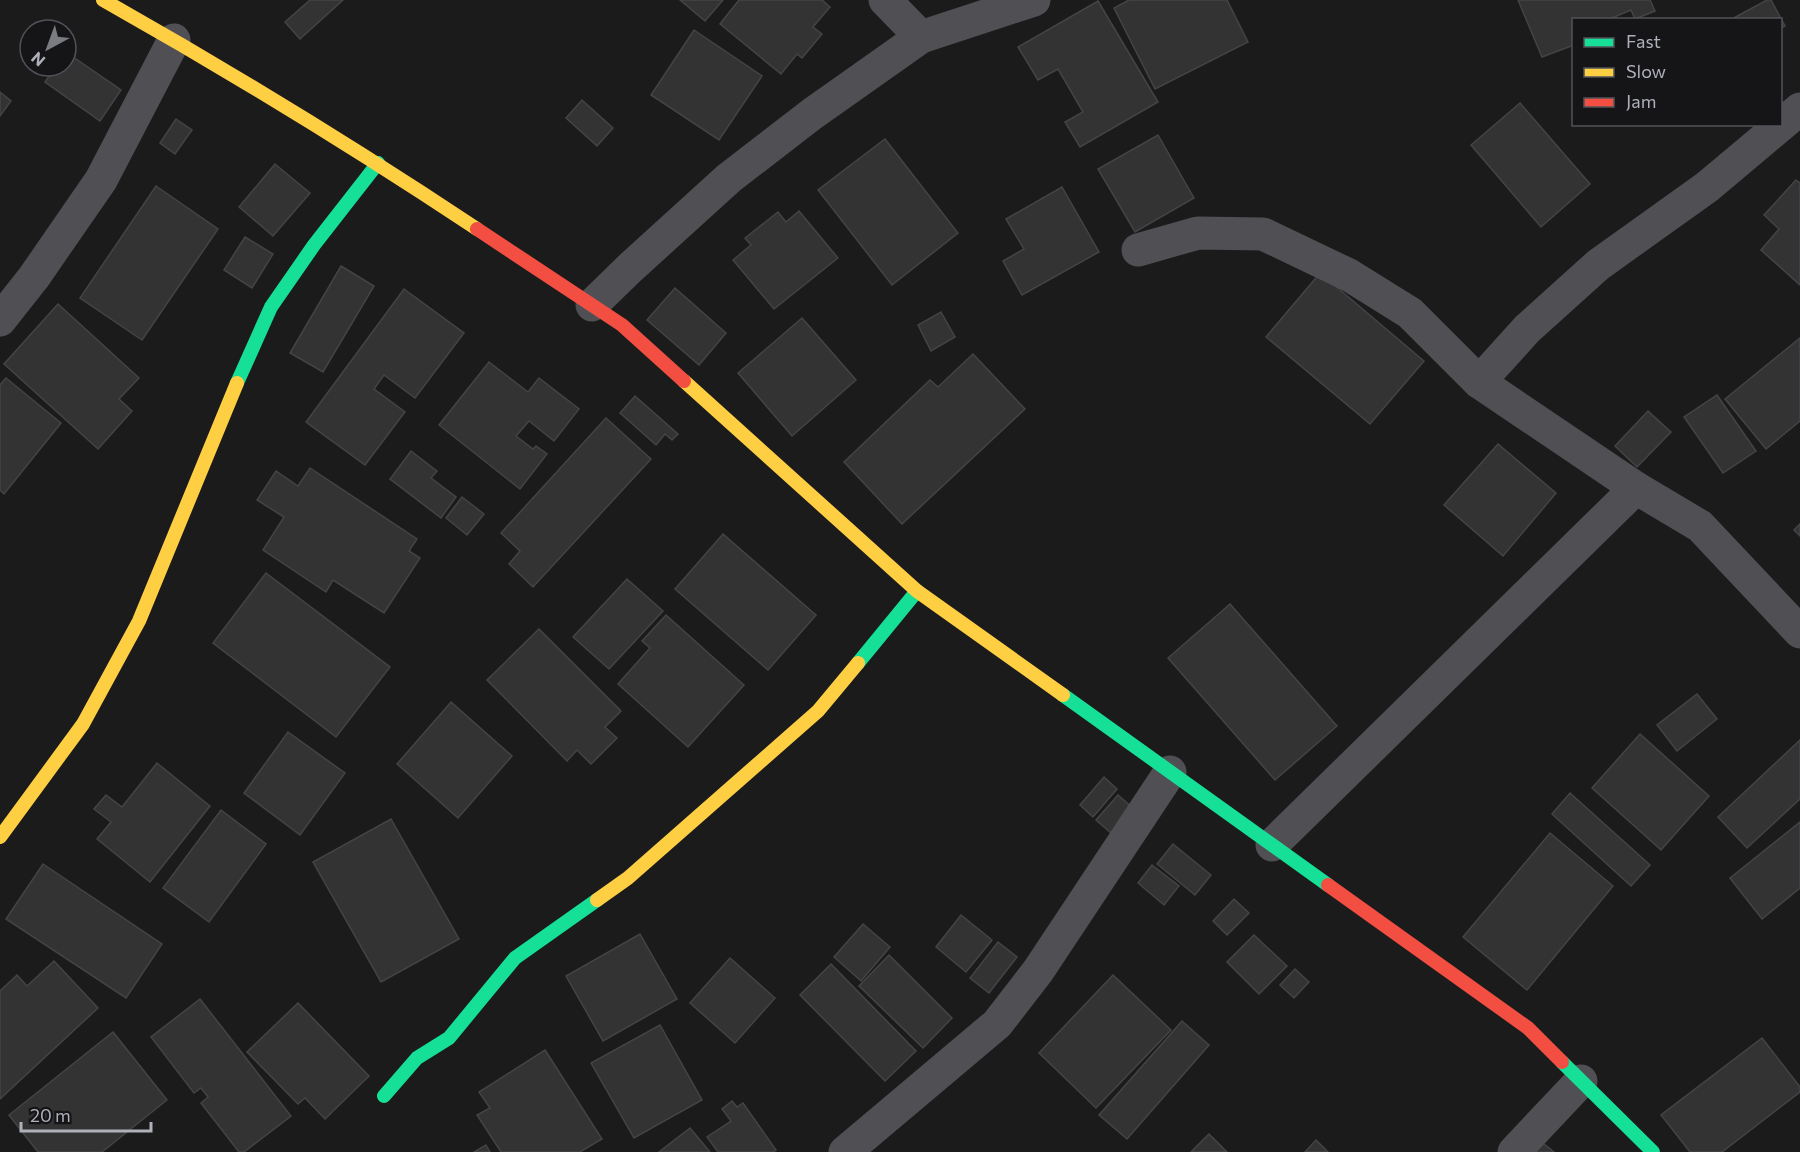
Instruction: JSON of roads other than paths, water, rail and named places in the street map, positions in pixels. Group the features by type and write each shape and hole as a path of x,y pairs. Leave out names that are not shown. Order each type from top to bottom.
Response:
{"street":[{"path":"103,0 378,163 622,325 916,591 1528,1028 1653,1152"},
{"path":"885,0 921,37"},
{"path":"592,305 729,178 812,114 921,37 1034,0"},
{"path":"0,320 34,277 101,180 174,40"},
{"path":"1782,125 1800,110"},
{"path":"1479,382 1527,329 1598,265 1707,187 1781,126"},
{"path":"0,837 82,724 139,621 237,383 271,307 314,245 378,163"},
{"path":"1138,250 1198,232 1263,234 1349,275 1410,313 1479,382 1636,488 1700,526 1800,632"},
{"path":"1272,845 1636,488"},
{"path":"384,1096 417,1058 449,1038 515,958 628,878 818,711 916,591"},
{"path":"845,1152 997,1024 1038,971 1170,772"},
{"path":"1514,1152 1581,1081"}]}
